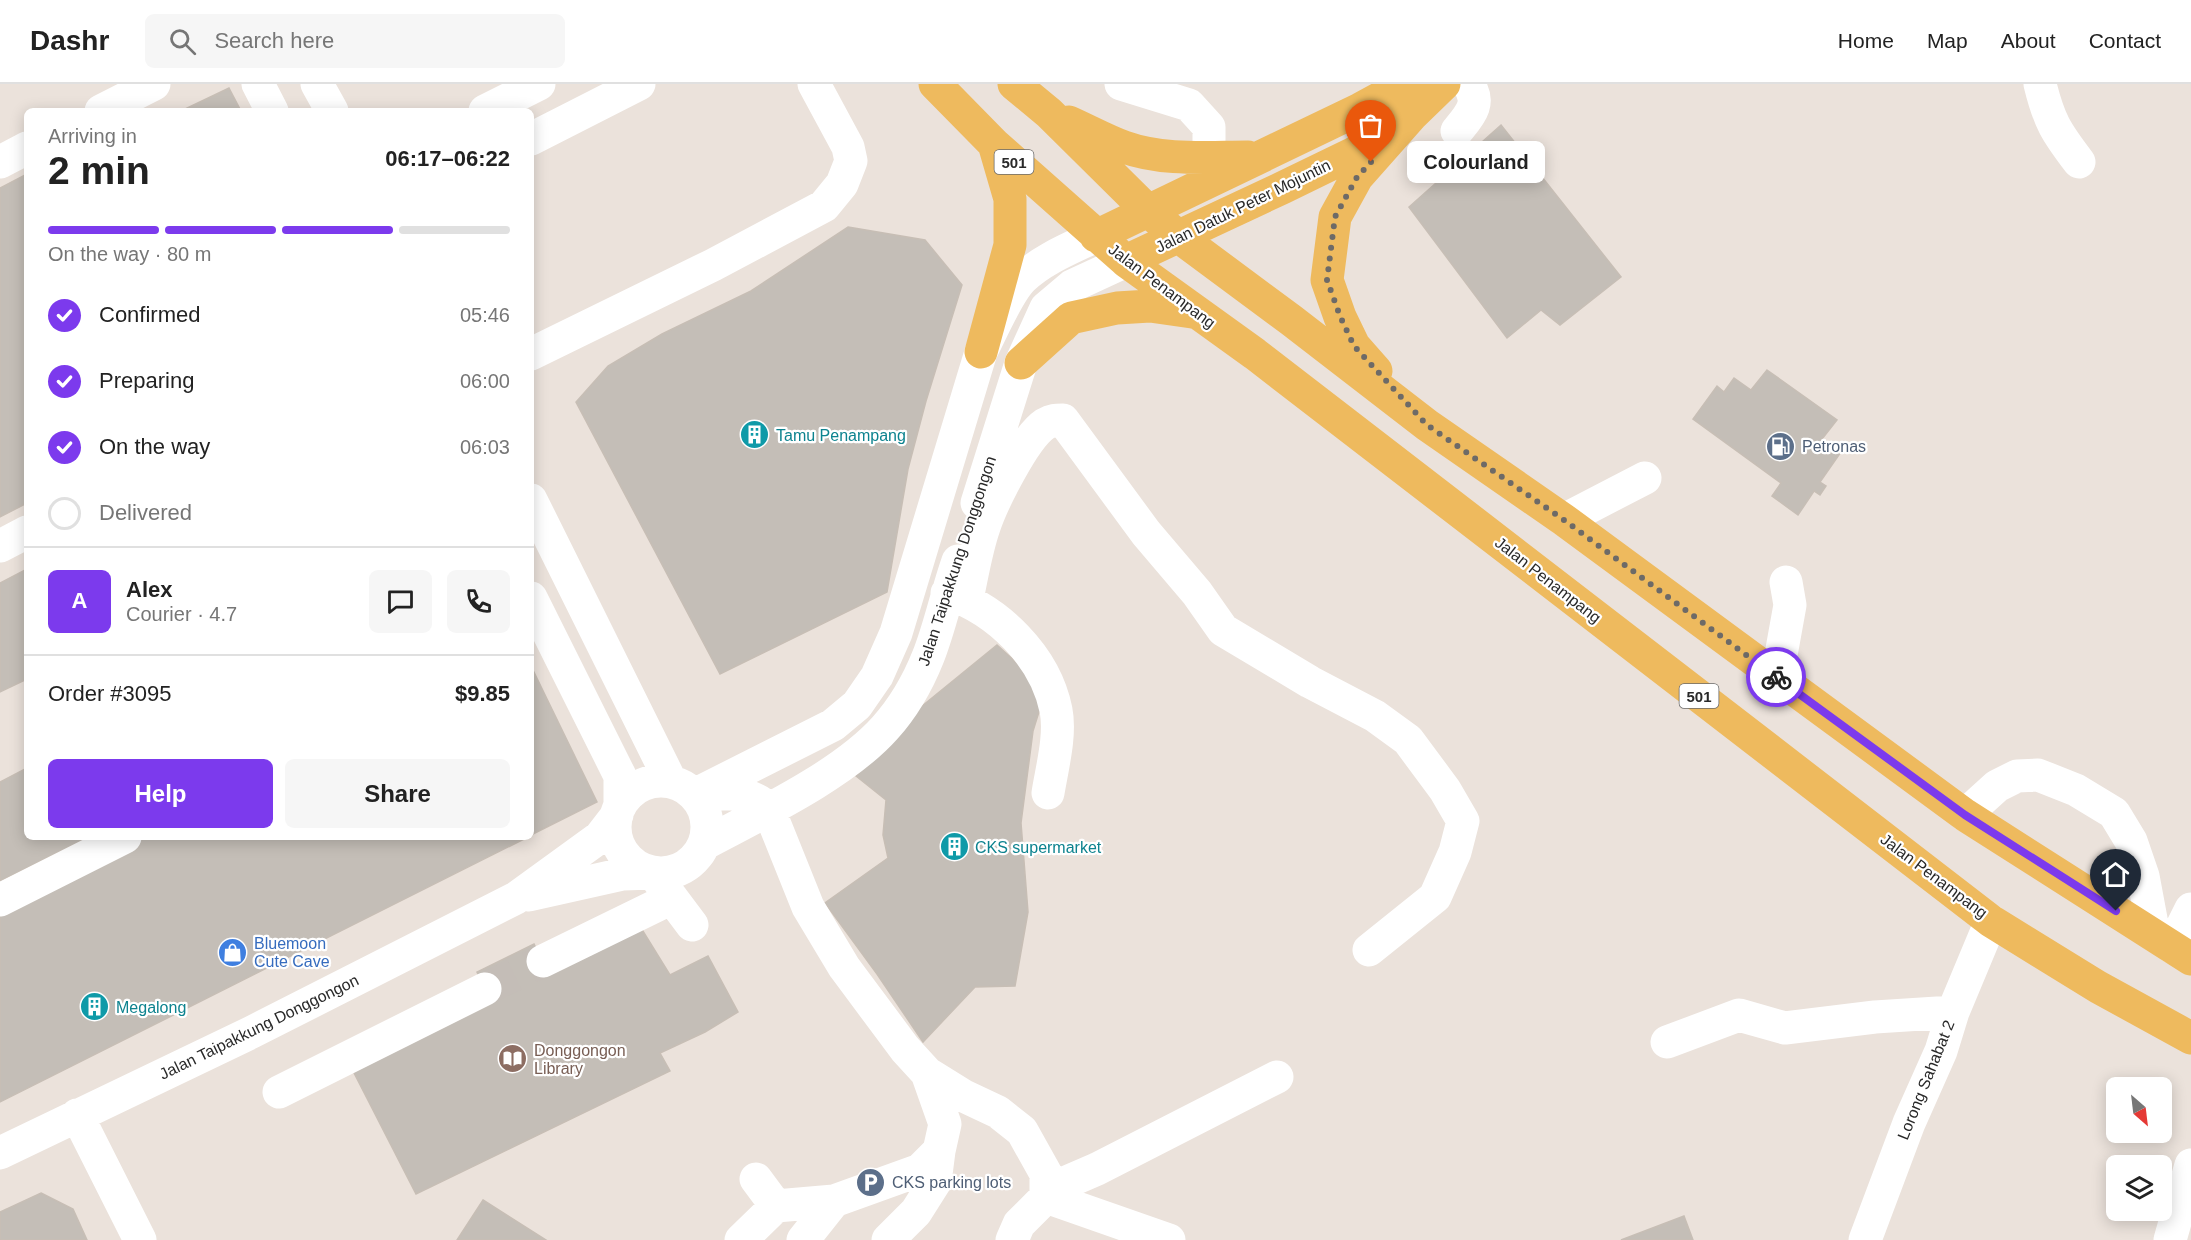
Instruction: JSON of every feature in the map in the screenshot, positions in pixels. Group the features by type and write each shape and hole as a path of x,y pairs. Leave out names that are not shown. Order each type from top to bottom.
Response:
{"main road":[{"name":"Jalan Penampang","path":"935,84 994,144 1126,261 1256,354 1991,921 2097,987 2191,1038"},
{"path":"1096,236 1360,109 1406,84"},
{"name":"Jalan Datuk Peter Mojuntin","path":"1126,261 1354,153 1411,116 1444,84"},
{"path":"1021,86 1148,211 1179,237 1427,425 1564,520 1965,815 2172,947"},
{"path":"1049,113 1125,148 1194,159 1262,157"},
{"path":"1411,116 1357,177 1335,217 1327,280 1354,346 1427,425"},
{"path":"981,352 1010,245 1010,199 994,144"},
{"path":"1021,363 1071,318 1117,308 1150,306 1233,329 1246,323 1254,315 1256,301 1249,290"},
{"path":"1256,354 1252,345 1253,333 1263,324 1279,317 1291,320"}],"street":[{"path":"106,108 154,84"},
{"path":"258,84 270,108"},
{"path":"317,84 330,108"},
{"path":"491,108 538,84"},
{"path":"534,137 639,84"},
{"path":"534,353 712,265 824,206 842,184 851,161 848,147 814,84"},
{"path":"1121,84 1189,105 1209,127 1209,158"},
{"path":"1457,131 1475,103 1475,93 1468,84"},
{"path":"2040,84 2048,115 2057,134 2079,162"},
{"path":"0,162 24,150"},
{"path":"682,788 833,725 857,705 877,676 896,633 981,352 999,315 1022,279 1049,259 1096,236"},
{"name":"Jalan Taipakkung Donggongon","path":"705,844 769,810 858,753 885,728 911,692 957,596 1021,363 1046,308 1072,286 1126,261"},
{"path":"1048,793 1056,749 1056,712 1050,688 1037,663 1023,644 957,596 992,504 1036,434 1054,420 1063,420 1146,533 1197,593 1223,630 1311,682 1375,716 1408,740 1445,790 1464,821 1455,852 1435,897 1369,950"},
{"path":"1564,520 1645,478"},
{"path":"534,506 682,788 702,805 706,818 705,844 696,857 684,867 669,873 653,873 628,860 621,849 616,837 620,776 535,618"},
{"path":"0,546 24,534"},
{"path":"1777,677 1790,604 1786,582"},
{"path":"1965,815 1997,786 2017,776 2038,775 2076,790 2114,813 2131,842 2172,947"},
{"path":"618,810 629,794 642,785 656,782 682,788 733,794 763,802 769,810 808,907 844,966 905,1048 927,1073 964,1096 998,1112 1022,1131 1046,1174 1046,1194"},
{"name":"Jalan Taipakkung Donggongon","path":"0,1154 252,1032 516,898 600,837 618,810"},
{"path":"0,900 119,840"},
{"path":"653,873 692,926"},
{"name":"Jalan Taipakkung Donggongon","path":"516,898 623,874 653,873"},
{"path":"543,961 672,898"},
{"path":"2172,947 2191,909"},
{"name":"Lorong Sahabat 2","path":"1866,1240 1909,1123 1941,1051 1953,1012 1991,921"},
{"path":"279,1092 485,989"},
{"path":"1666,1042 1739,1015 1785,1028 1953,1012"},
{"path":"888,1240 916,1212 935,1182 945,1124 927,1073"},
{"path":"1012,1240 1019,1224 1046,1194 1277,1077"},
{"path":"77,1115 140,1240"},
{"path":"741,1240 776,1206 834,1201 920,1170 939,1151"},
{"path":"2170,1240 2191,1165"},
{"path":"756,1179 776,1206"},
{"path":"1046,1194 1169,1240"},
{"path":"804,1240 834,1201"}],"building":[{"path":"229,88 239,108 187,108"},
{"path":"1501,125 1621,277 1560,325 1541,310 1507,338 1409,207"},
{"path":"24,176 24,505 0,517 0,188"},
{"name":"Tamu Penampang","path":"848,227 925,240 962,285 926,401 908,469 887,592 720,674 576,402 608,366 662,334 751,291"},
{"name":"Petronas","path":"1767,370 1837,420 1822,439 1841,452 1820,482 1826,486 1820,495 1814,491 1798,515 1772,496 1781,483 1693,419 1717,386 1724,392 1734,378 1751,390"},
{"path":"24,571 24,680 0,692 0,583"},
{"name":"CKS supermarket","path":"997,645 1018,664 1043,699 1033,731 1021,823 1028,912 1015,986 975,987 923,1042 825,903 888,858 883,835 886,800 856,776 916,711"},
{"path":"534,672 597,802 534,834"},
{"path":"24,770 24,840 83,840 0,881 0,782"},
{"name":"Megalong","path":"138,840 522,840 0,1102 0,912"},
{"name":"Donggongon Library","path":"641,928 670,975 708,956 738,1012 705,1032 660,1053 670,1071 416,1194 350,1065 488,995 477,972 534,944 545,966"},
{"path":"41,1193 73,1209 87,1240 0,1240 0,1212"},
{"path":"483,1200 546,1240 457,1240"},
{"path":"1684,1216 1693,1240 1621,1240"}],"tunnel":[{"path":"485,989 543,961"}],"way so far":[{"path":"1371,162 1357,177 1335,217 1327,280 1354,346 1427,425 1564,520 1776,677"}],"place":[{"name":"Colourland","path":"1371,162"},
{"name":"Tamu Penampang","path":"755,435"},
{"name":"Petronas","path":"1781,446"},
{"name":"CKS supermarket","path":"954,847"},
{"name":"Bluemoon Cute Cave","path":"233,952"},
{"name":"Megalong","path":"95,1007"},
{"name":"Donggongon Library","path":"513,1059"},
{"name":"CKS parking lots","path":"871,1182"}],"route":[{"path":"1776,677 1965,815 2116,911"}]}
